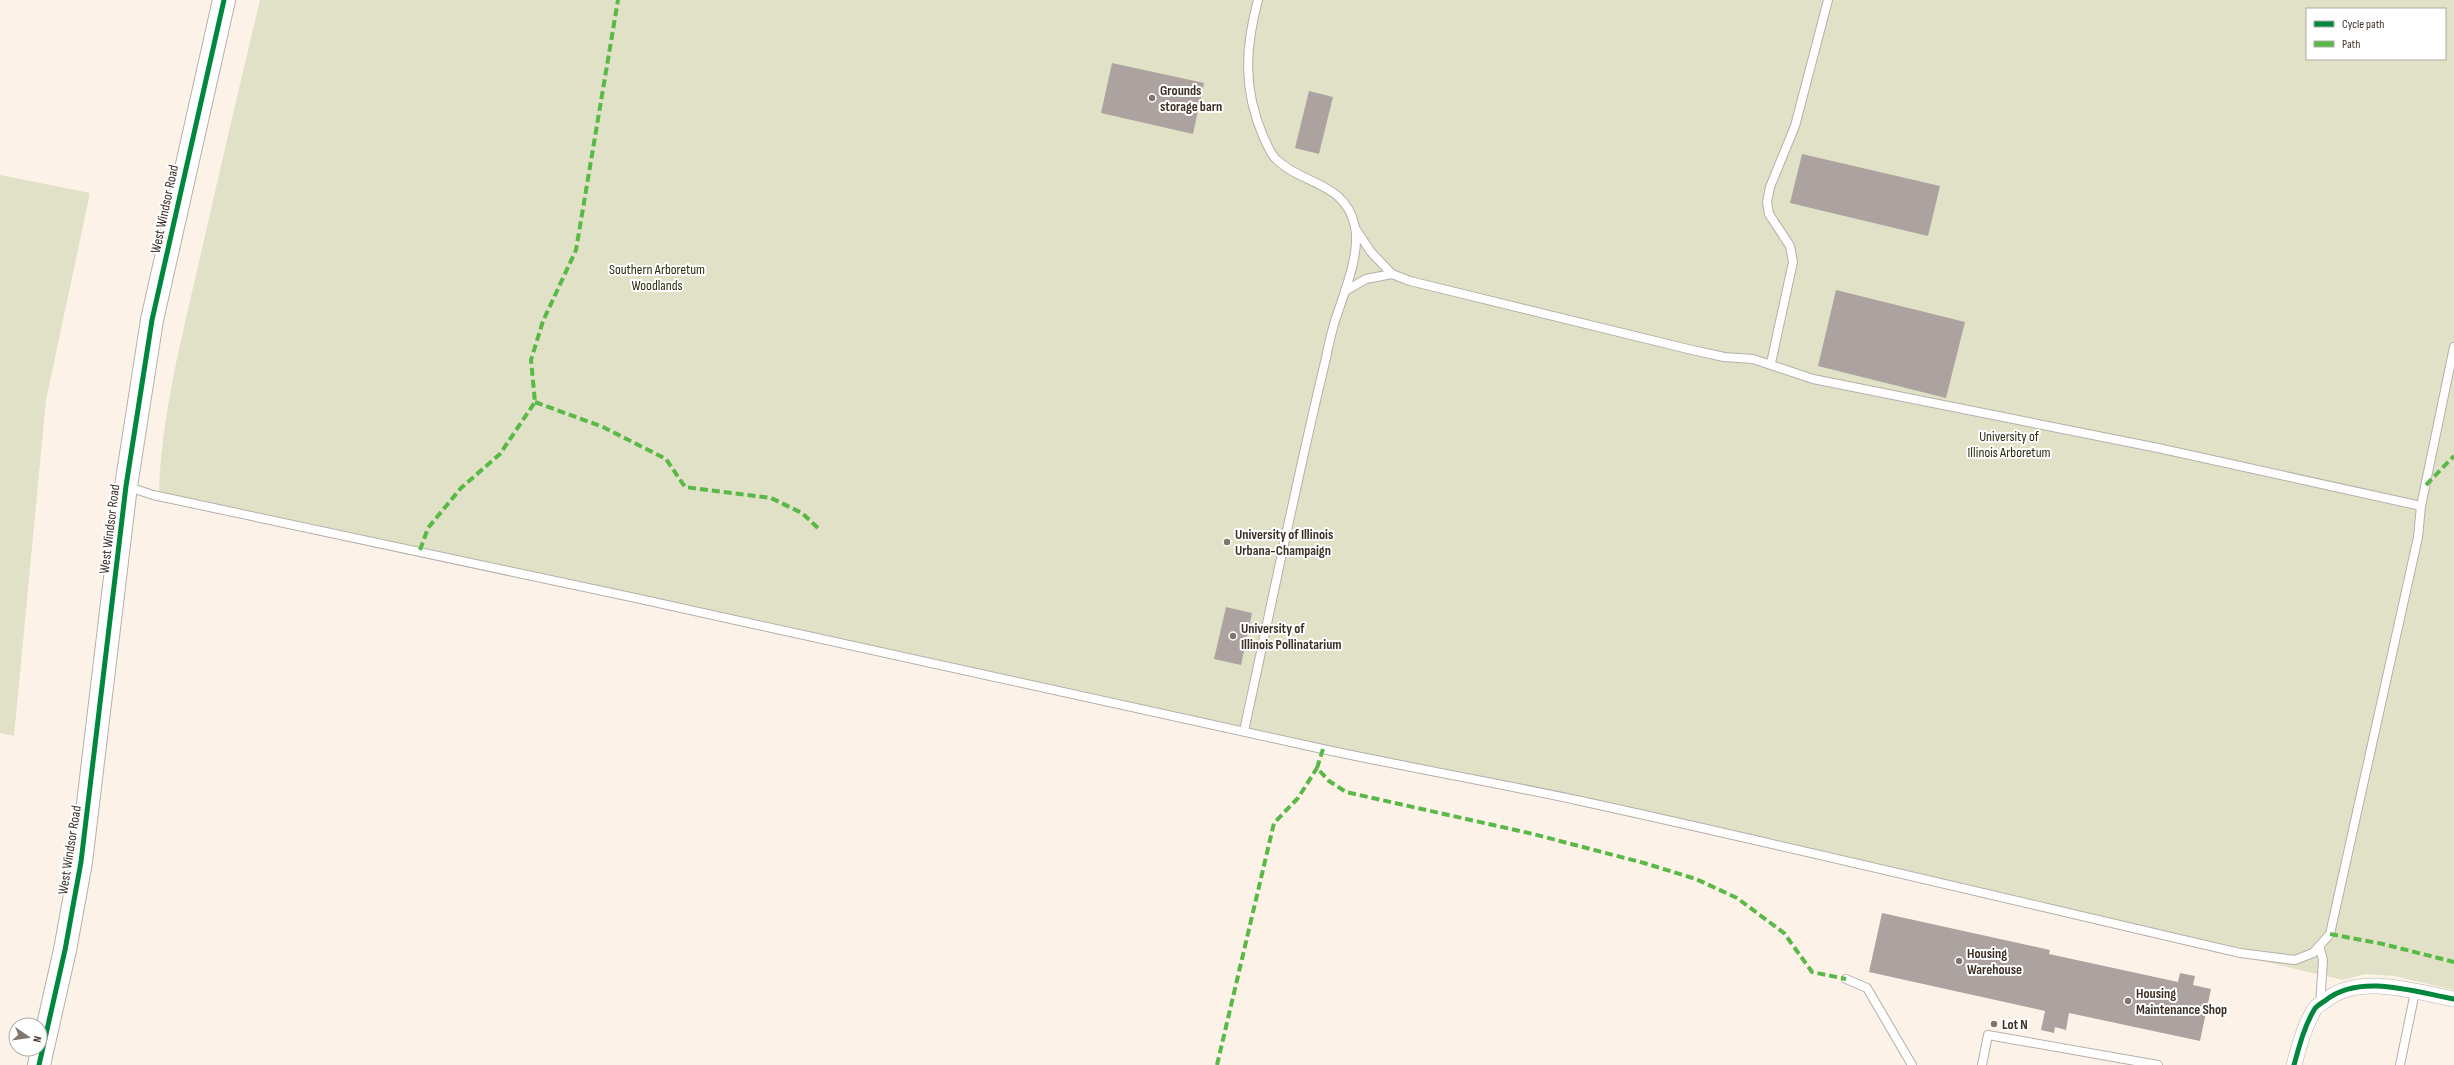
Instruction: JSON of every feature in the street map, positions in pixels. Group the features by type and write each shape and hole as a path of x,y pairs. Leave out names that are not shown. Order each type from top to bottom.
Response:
{"main road":[{"name":"West Windsor Road","path":"39,1065 65,950 81,862 126,486 152,320 224,0"}],"street":[{"path":"2294,1065 2304,1031 2315,1008 2334,994 2359,986 2382,987 2454,999"}],"lane":[{"path":"1258,0 1250,30 1246,66 1250,93 1259,127 1270,151 1277,160 1336,193 1348,209 1356,228 1371,252 1392,274 1410,281 1688,349 1771,363 1813,379 2158,448 2421,506"},
{"path":"1771,363 1793,262 1790,246 1769,214 1767,202 1770,186 1795,126 1828,0"},
{"path":"1244,732 1321,378 1334,325 1354,257 1356,228"},
{"path":"1345,291 1366,279 1392,274"},
{"path":"126,486 153,495 420,550 737,621 856,644 1244,732 1580,801 2240,953 2295,960 2312,953 2330,934 2418,537 2421,506 2454,347"},
{"path":"2319,946 2323,960 2320,1005"},
{"path":"1846,979 1867,988 1912,1065"},
{"path":"2400,1065 2414,992"},
{"path":"1982,1065 1988,1035 2158,1065"}],"path":[{"path":"2382,987 2383,944"}],"shaded area":[{"name":"University of Illinois Arboretum","path":"0,0 2454,0 2454,1065 0,1065"}],"green space":[{"name":"University of Illinois Arboretum","path":"260,0 2454,0 2454,990 2394,976 2365,974 2343,980 1580,801 159,496 163,441 172,385"},
{"path":"0,175 90,193 46,400 14,736 0,733"}],"building":[{"name":"Grounds storage barn","path":"1112,63 1204,83 1193,134 1101,113"},
{"path":"1309,91 1333,97 1319,154 1295,148"},
{"path":"1802,154 1940,186 1928,236 1790,203"},
{"path":"1836,290 1965,322 1946,398 1818,366"},
{"name":"University of Illinois Pollinatarium","path":"1226,607 1252,613 1241,665 1214,659"},
{"path":"1882,913 2050,950 2049,954 2178,982 2180,973 2195,976 2193,985 2211,989 2200,1041 2069,1013 2066,1030 2055,1027 2054,1033 2041,1030 2045,1011 1869,972"}],"marked path":[{"path":"420,550 428,528 461,488 500,454 535,402 531,360 543,321 576,250 618,0"},
{"path":"535,402 603,427 666,459 685,487 771,498 802,513 820,530"},
{"path":"2426,485 2454,456"},
{"path":"1323,749 1317,768 1329,781 1346,792 1533,834 1644,863 1696,879 1737,898 1784,933 1812,972 1846,979"},
{"path":"1217,1065 1274,823 1298,798 1317,768"},
{"path":"2330,934 2383,944 2454,962"}],"cycle path":[{"path":"39,1065 65,950 81,862 126,486 152,320 224,0"},
{"path":"2294,1065 2305,1030 2314,1010 2326,1000 2340,992 2355,987 2388,987 2454,999"}],"place":[{"name":"Grounds storage barn","path":"1152,98"},
{"name":"University of Illinois Urbana-Champaign","path":"1227,542"},
{"name":"University of Illinois Pollinatarium","path":"1233,636"},
{"name":"Housing Warehouse","path":"1959,961"},
{"name":"Housing Maintenance Shop","path":"2128,1001"},
{"name":"Lot N","path":"1994,1024"}],"park label":[{"name":"Southern Arboretum Woodlands","path":"657,278"}]}
